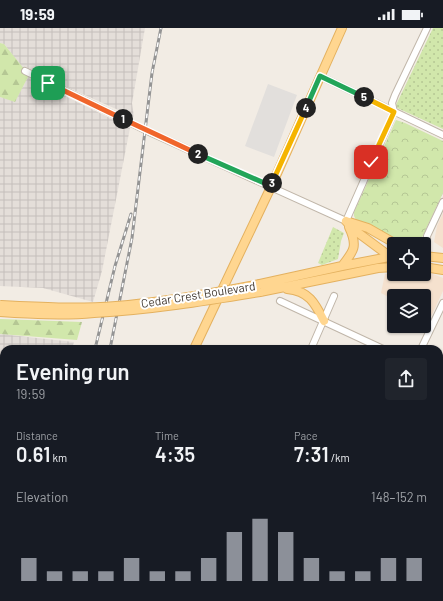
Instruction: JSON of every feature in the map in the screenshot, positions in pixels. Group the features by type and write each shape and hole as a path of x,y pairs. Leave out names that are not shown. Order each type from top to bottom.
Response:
{"main road":[{"path":"196,345 286,154 342,28"},
{"path":"346,221 368,228 387,239"},
{"path":"346,221 358,234 387,254"},
{"path":"342,266 351,256 354,244 354,238 346,221"},
{"path":"381,235 387,244"},
{"path":"431,257 443,258"},
{"name":"Cedar Crest Boulevard","path":"0,312 27,314 93,314 167,306 260,288 342,266 387,259"},
{"path":"378,268 387,262"},
{"name":"Cedar Crest Boulevard","path":"0,305 64,308 116,306 260,288 280,288 387,267"},
{"path":"431,268 443,270"},
{"path":"280,288 293,289 305,294 316,305 324,321"}],"street":[{"path":"25,71 148,132 346,221 394,112 392,103 395,95 427,28"},
{"path":"320,76 443,135"},
{"path":"427,237 443,202"},
{"path":"313,345 334,296"},
{"path":"280,301 375,345"},
{"path":"423,345 443,303"}],"shaded area":[{"path":"0,28 145,28 132,103 134,117 22,67 4,44 0,43"},
{"path":"29,75 53,90 130,128 102,271 93,302 43,288 0,286 0,97 15,101"},
{"path":"268,84 297,95 274,157 245,146"},
{"path":"443,213 443,248 434,242 437,226"},
{"path":"385,274 387,274 387,281 431,281 431,274 443,278 443,291 431,317 431,289 387,289 387,296 381,293"},
{"path":"0,334 74,342 73,345 0,345"}],"green space":[{"path":"433,28 443,28 443,129 395,107"},
{"path":"0,43 4,44 29,75 15,102 0,97"},
{"path":"396,120 443,141 443,193 422,237 390,237 356,220 354,212"},
{"path":"333,227 344,233 338,259 322,265 318,263"},
{"path":"0,319 82,322 77,340 0,334"}],"railway":[{"path":"111,345 132,238 152,73 161,28"},
{"path":"96,345 115,266 131,214"}],"route":[{"path":"48,83 148,132 271,186 320,76 394,112 371,162"}]}
